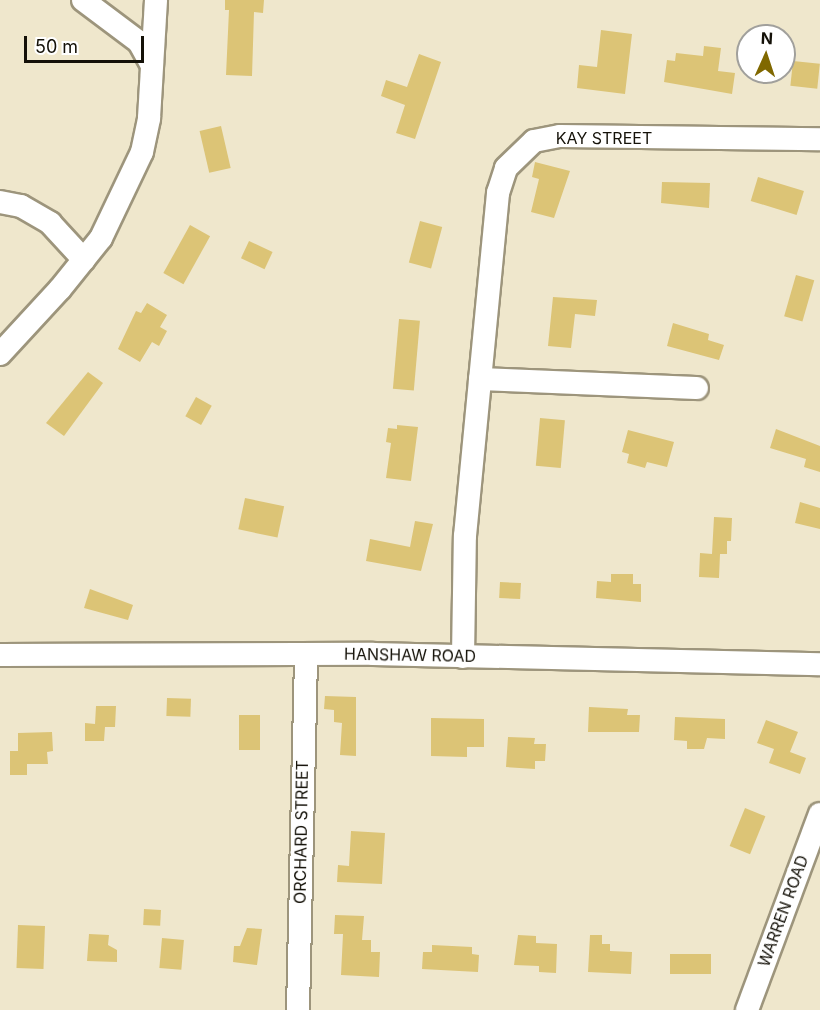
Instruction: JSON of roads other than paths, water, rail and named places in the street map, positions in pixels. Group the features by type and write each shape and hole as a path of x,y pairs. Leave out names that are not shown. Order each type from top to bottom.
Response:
{"street":[{"path":"83,0 139,42 151,64"},
{"path":"0,354 84,260 115,214 142,152 149,118 156,0"},
{"name":"KAY STREET","path":"462,657 465,536 498,193 506,168 523,148 534,141 560,136 820,139"},
{"path":"0,202 21,206 50,223 84,260"},
{"path":"480,379 697,388"},
{"name":"HANSHAW ROAD","path":"0,655 306,654 820,664"},
{"name":"ORCHARD STREET","path":"298,1010 306,654"},
{"name":"WARREN ROAD","path":"747,1010 820,814"}]}
